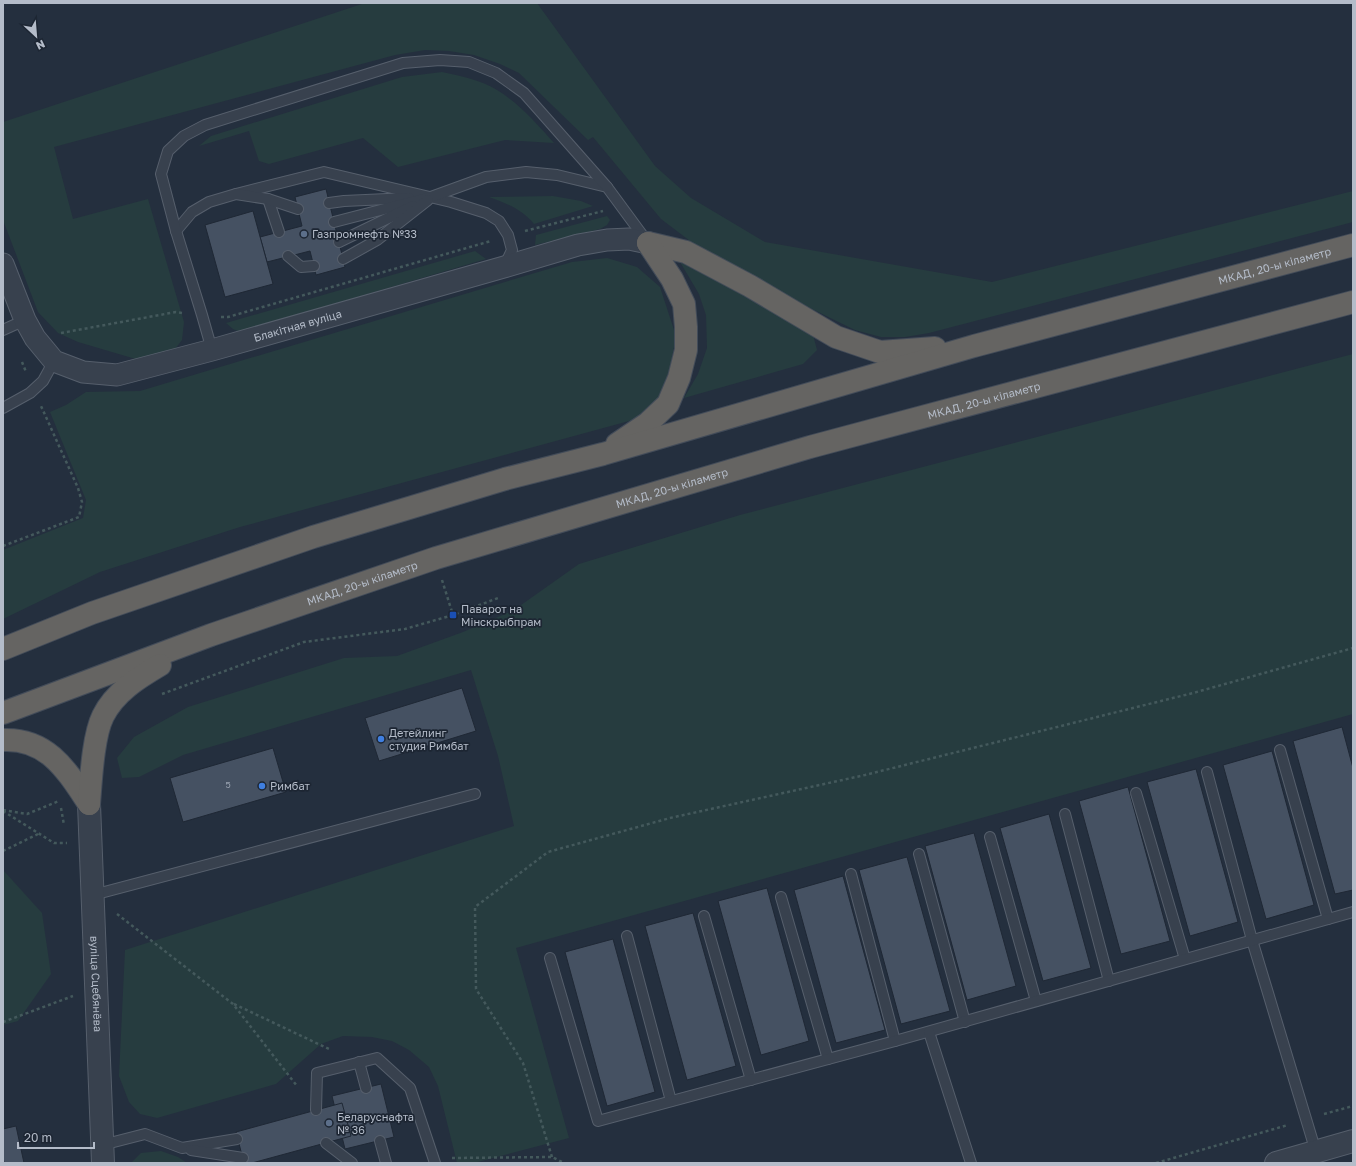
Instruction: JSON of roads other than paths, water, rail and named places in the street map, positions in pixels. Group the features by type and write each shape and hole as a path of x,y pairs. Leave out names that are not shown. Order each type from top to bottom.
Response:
{"highway":[{"path":"648,243 686,252 750,286 836,337 880,352 974,346"},
{"path":"603,454 648,423 668,404 679,378 686,350 684,304 672,279 648,243"},
{"name":"МКАД, 20-ы кіламетр","path":"3,649 92,613 313,538 505,479 603,454 974,346 1353,245"},
{"name":"МКАД, 20-ы кіламетр","path":"3,713 211,635 436,558 810,447 1353,302"},
{"path":"89,804 97,735 103,716 110,705 134,680 211,635"},
{"path":"3,740 16,739 33,744 50,753 64,768 89,804"}],"street":[{"name":"Блакітная вуліца","path":"3,264 12,326 35,338 54,361 83,372 117,375 212,350 578,245 607,240 629,239 648,243"},
{"name":"вуліца Сцебянёва","path":"89,804 103,1154"},
{"path":"1283,1162 1353,1141"}],"lane":[{"path":"212,350 176,231 161,174 168,151 184,136 205,125 403,63 440,60 469,62 496,73 524,93 607,187 648,243"},
{"path":"176,231 192,212 209,202 324,172 451,202 486,213 499,221 508,235 512,250 504,267"},
{"path":"334,222 431,197 486,177 526,172 557,175 607,187"},
{"path":"236,194 268,200 298,209"},
{"path":"329,203 431,197"},
{"path":"339,242 431,197"},
{"path":"343,259 377,240 431,197"},
{"path":"268,200 279,232"},
{"path":"288,256 301,267 314,266"},
{"path":"3,408 34,389 43,381 54,361"},
{"path":"1280,750 1328,919"},
{"path":"1207,772 1252,940 1316,1152"},
{"path":"1136,793 1185,959"},
{"path":"93,895 475,794"},
{"path":"1065,814 1109,981"},
{"path":"990,837 1036,1001"},
{"path":"919,854 965,1022"},
{"path":"851,874 895,1041"},
{"path":"781,897 828,1059"},
{"path":"550,958 598,1121 929,1032 1353,912"},
{"path":"704,916 751,1080"},
{"path":"627,936 671,1102"},
{"path":"929,1032 971,1163"},
{"path":"316,1110 317,1073 378,1058 410,1088 434,1161"},
{"path":"359,1062 366,1088"},
{"path":"103,1154 145,1134 182,1148 243,1158"},
{"path":"182,1148 238,1139"},
{"path":"380,1141 386,1163"},
{"path":"326,1143 352,1163"}],"place":[{"name":"Газпромнефть №33","path":"304,234"},
{"name":"Паварот на Мінскрыбпрам","path":"453,615"},
{"name":"Детейлинг студия Римбат","path":"381,739"},
{"name":"Римбат","path":"262,786"},
{"name":"Беларуснафта № 36","path":"329,1123"}]}
